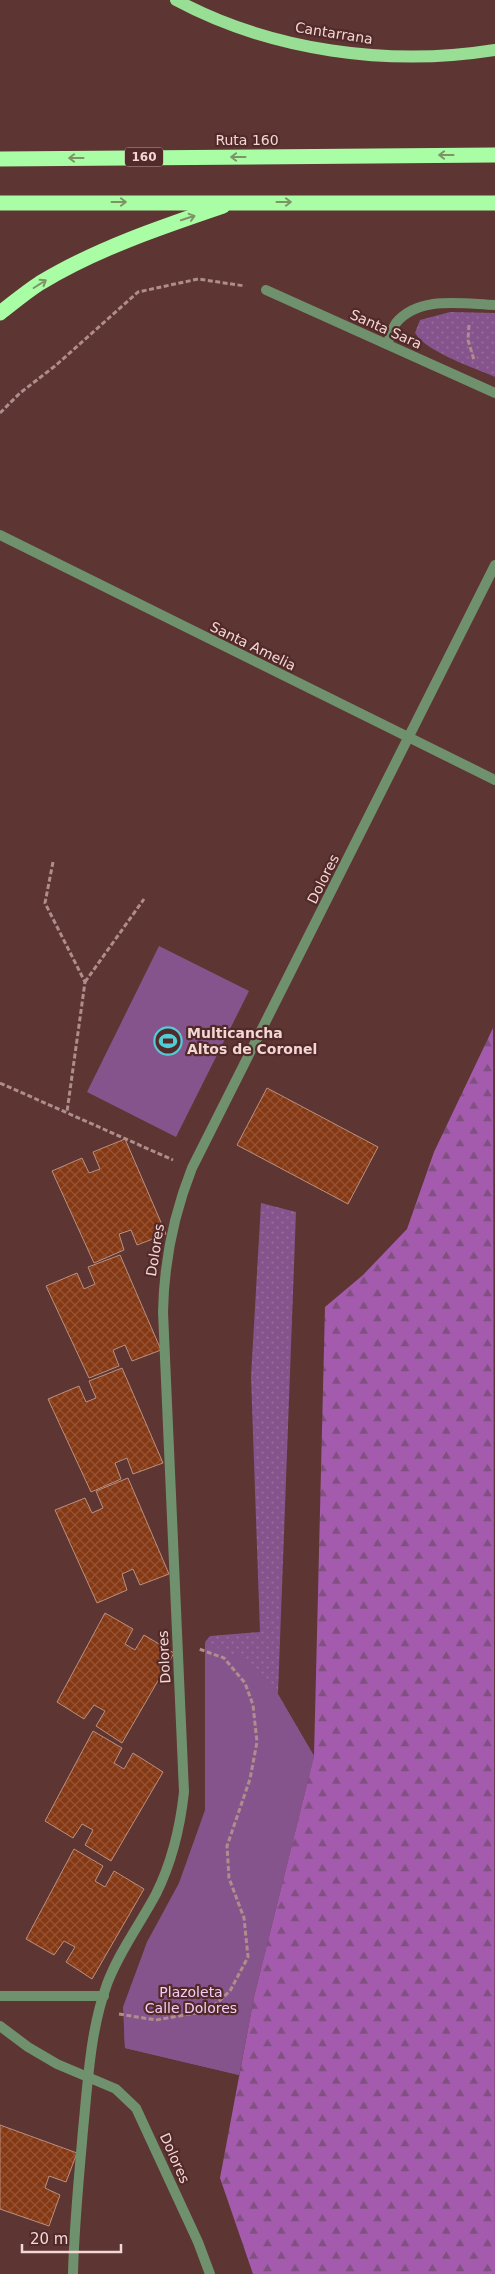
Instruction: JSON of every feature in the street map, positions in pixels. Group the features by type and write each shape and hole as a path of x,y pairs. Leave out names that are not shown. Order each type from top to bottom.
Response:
{"highway":[{"name":"Ruta 160","path":"0,159 495,155"},
{"path":"0,313 40,284 109,250 171,224 235,202"},
{"path":"0,203 495,203"}],"main road":[{"name":"Cantarrana","path":"176,0 229,25 260,36 338,51 386,56 456,56 495,50"}],"street":[{"name":"Santa Sara","path":"266,290 495,393"},
{"path":"387,344 395,324 414,309 428,304 495,305"},
{"name":"Santa Amelia","path":"0,535 495,780"},
{"name":"Dolores","path":"88,2077 99,2011 104,1996 120,1958 155,1894 176,1844 184,1792 163,1312 164,1274 178,1202 192,1168 410,739 495,565"},
{"path":"0,1996 104,1996"},
{"name":"Dolores","path":"0,2026 35,2052 56,2064 116,2089 136,2108 198,2242 210,2274"},
{"path":"74,2274 77,2200 88,2077"}],"path":[{"path":"0,413 20,393 55,366 138,292 198,279 266,290"},
{"path":"471,304 468,340 476,364"},
{"path":"53,862 45,904 84,982"},
{"path":"67,1112 84,982 144,899"},
{"path":"0,1083 192,1168"},
{"path":"99,2011 156,2020 208,2011 230,1991 248,1957 244,1918 229,1878 226,1846 250,1779 257,1742 253,1705 245,1683 224,1658 177,1641"}],"green space":[{"path":"450,312 495,313 495,377 440,353 421,340 415,333 420,320"},
{"name":"Multicancha Altos de Coronel","path":"159,946 249,991 176,1137 87,1092"},
{"path":"493,1028 495,2274 253,2274 220,2178 254,1997 314,1756 325,1307 363,1275 407,1229 434,1152"},
{"name":"Plazoleta Calle Dolores","path":"261,1203 296,1212 278,1694 314,1756 254,1997 239,2075 125,2048 124,2030 171,2034 241,1663 205,1642 210,1636 260,1632 251,1377"},
{"name":"Plazoleta Calle Dolores","path":"205,1642 249,1661 278,1695 314,1756 254,1997 239,2075 125,2048 123,2007 147,1942 179,1883 205,1810"}],"building":[{"path":"267,1088 378,1147 348,1204 237,1145"},
{"path":"125,1139 166,1234 137,1245 131,1230 119,1234 124,1250 94,1263 52,1171 82,1158 89,1173 100,1169 93,1152"},
{"path":"120,1255 161,1350 132,1361 125,1345 113,1350 119,1366 89,1378 46,1286 77,1273 84,1289 95,1284 88,1267"},
{"path":"122,1368 163,1463 133,1474 127,1458 115,1463 121,1479 91,1492 48,1399 79,1386 86,1402 96,1398 89,1381"},
{"path":"128,1478 169,1574 140,1585 133,1569 122,1574 127,1590 97,1603 55,1510 85,1498 92,1513 103,1508 96,1491"},
{"path":"105,1613 133,1629 125,1644 135,1650 144,1635 174,1653 122,1743 96,1726 105,1711 94,1705 84,1719 57,1702"},
{"path":"93,1731 122,1748 114,1763 124,1769 133,1753 163,1772 111,1861 85,1845 93,1830 82,1824 73,1838 45,1821"},
{"path":"74,1849 103,1866 95,1881 105,1887 114,1871 144,1889 92,1979 66,1962 75,1947 64,1941 54,1955 26,1939"},
{"path":"0,2125 77,2153 66,2182 49,2176 45,2188 60,2195 49,2226 0,2209"}],"place":[{"name":"Multicancha Altos de Coronel","path":"168,1041"}]}
